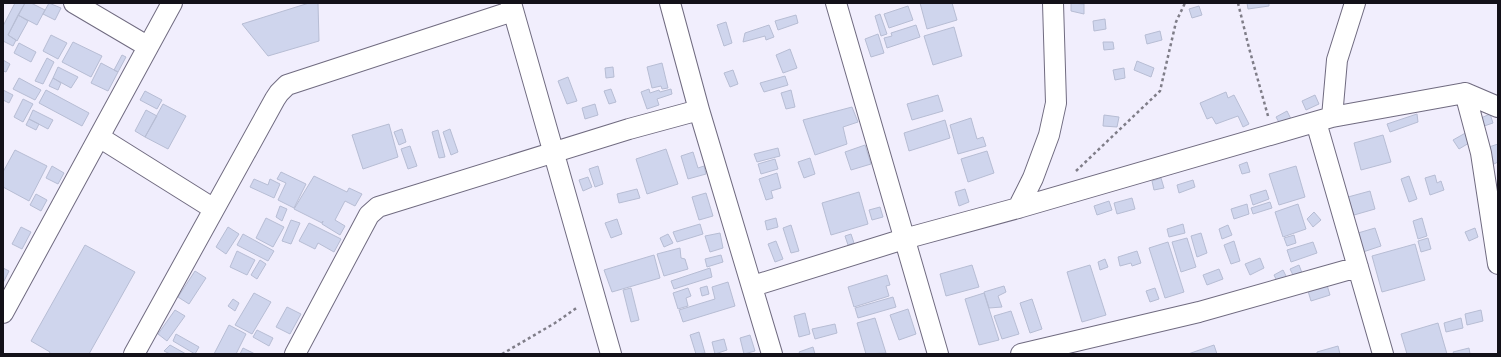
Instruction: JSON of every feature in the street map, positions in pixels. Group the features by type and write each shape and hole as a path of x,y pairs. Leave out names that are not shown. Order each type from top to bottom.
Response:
{"street":[{"path":"74,3 147,46"},
{"path":"3,314 147,46 172,3"},
{"path":"670,3 699,110 753,286 772,354"},
{"path":"836,3 938,354"},
{"path":"1355,3 1337,60 1324,119 1358,267 1383,354"},
{"path":"1018,208 1033,178 1049,135 1056,103 1052,5"},
{"path":"134,354 275,99 287,85 512,7 612,354"},
{"path":"753,286 904,239 1018,208 1324,119 1466,93 1498,107"},
{"path":"1466,93 1481,153 1498,264"},
{"path":"295,354 370,215 378,207 554,152 699,110"},
{"path":"99,136 214,209"},
{"path":"1021,354 1198,312 1358,267"}],"path":[{"path":"1074,174 1160,91 1176,22 1185,3"},
{"path":"1238,3 1249,48 1274,134"},
{"path":"502,354 555,323 582,303 596,298"}],"building":[{"path":"15,3 25,3 8,35 16,40 13,46 3,41 3,26"},
{"path":"25,3 31,3 45,10 37,25 18,15"},
{"path":"49,3 61,8 55,20 43,14"},
{"path":"309,3 318,3 319,41 268,56 242,24"},
{"path":"920,3 952,3 957,20 927,29"},
{"path":"1071,3 1084,4 1084,14 1071,11"},
{"path":"1247,3 1269,3 1269,6 1248,9"},
{"path":"908,6 913,20 889,28 884,14"},
{"path":"1199,6 1202,15 1192,18 1189,9"},
{"path":"880,14 887,34 881,36 875,16"},
{"path":"18,15 28,21 17,41 8,35"},
{"path":"796,15 798,23 778,30 775,21"},
{"path":"1105,19 1106,29 1094,31 1093,21"},
{"path":"726,22 732,43 724,46 717,25"},
{"path":"769,25 774,37 766,40 765,36 743,42 745,33"},
{"path":"916,25 920,37 887,48 884,38 892,36 891,33"},
{"path":"954,27 962,56 933,65 924,36"},
{"path":"1160,31 1162,40 1147,44 1145,35"},
{"path":"878,34 884,53 871,57 865,39"},
{"path":"51,35 67,43 58,59 43,51"},
{"path":"73,42 102,56 91,77 62,62"},
{"path":"1103,42 1113,42 1114,49 1104,50"},
{"path":"19,43 36,52 31,62 14,53"},
{"path":"790,49 797,68 783,73 776,55"},
{"path":"122,55 126,57 118,72 114,70"},
{"path":"47,58 54,62 43,84 35,81"},
{"path":"3,60 10,64 6,72 3,71"},
{"path":"1137,61 1154,68 1151,77 1134,70"},
{"path":"101,63 118,72 108,91 91,83"},
{"path":"662,63 668,88 662,89 661,86 652,88 647,67"},
{"path":"58,67 78,77 71,88 53,78"},
{"path":"613,67 614,77 606,78 605,68"},
{"path":"1124,68 1125,78 1115,80 1113,70"},
{"path":"733,70 738,84 730,87 724,73"},
{"path":"785,76 788,85 764,92 760,83"},
{"path":"568,77 577,101 567,104 558,81"},
{"path":"19,78 41,90 35,100 13,89"},
{"path":"53,78 61,83 58,90 49,86"},
{"path":"611,89 616,102 609,104 604,91"},
{"path":"649,89 650,93 659,90 660,92 671,89 672,94 657,99 659,105 647,109 641,92"},
{"path":"3,90 13,95 9,103 3,100"},
{"path":"46,90 89,113 82,126 39,103"},
{"path":"791,90 795,107 786,109 781,93"},
{"path":"145,91 162,100 157,109 140,100"},
{"path":"1226,92 1228,98 1234,95 1249,124 1243,127 1238,116 1216,124 1212,117 1207,119 1200,103"},
{"path":"938,95 943,111 912,120 907,104"},
{"path":"1315,95 1319,104 1306,110 1302,101"},
{"path":"23,99 33,104 23,122 14,117"},
{"path":"163,104 186,116 168,149 145,137"},
{"path":"595,104 598,115 585,119 582,108"},
{"path":"852,107 858,122 843,127 847,144 815,155 803,120"},
{"path":"33,110 53,120 48,129 29,119"},
{"path":"146,110 157,116 145,137 135,131"},
{"path":"1287,111 1291,119 1281,126 1276,117"},
{"path":"1417,114 1418,122 1390,132 1387,124"},
{"path":"1490,114 1493,123 1484,126 1481,118"},
{"path":"1104,115 1119,117 1117,127 1103,126"},
{"path":"971,118 977,139 983,137 986,146 958,154 950,125"},
{"path":"29,119 39,124 36,130 26,125"},
{"path":"945,120 950,138 909,151 904,133"},
{"path":"389,124 398,157 363,169 352,135"},
{"path":"402,129 406,142 399,145 394,132"},
{"path":"450,129 458,152 451,155 443,132"},
{"path":"438,130 445,157 439,158 432,132"},
{"path":"1469,131 1474,140 1459,149 1453,140"},
{"path":"1383,135 1391,162 1361,170 1354,143"},
{"path":"1498,144 1498,162 1494,164 1489,147"},
{"path":"865,145 871,164 851,170 845,152"},
{"path":"410,146 417,166 408,169 401,149"},
{"path":"778,148 780,156 757,162 754,154"},
{"path":"666,149 678,184 647,194 636,159"},
{"path":"15,150 47,166 29,201 3,187 3,172"},
{"path":"987,151 994,173 968,182 961,159"},
{"path":"693,152 698,168 704,166 706,174 688,179 681,156"},
{"path":"810,158 815,174 804,178 798,162"},
{"path":"775,159 778,169 761,174 758,164"},
{"path":"1247,162 1250,172 1242,174 1239,165"},
{"path":"52,166 64,173 58,184 46,178"},
{"path":"598,166 603,184 595,187 589,169"},
{"path":"1296,166 1305,197 1279,205 1269,174"},
{"path":"281,172 306,184 294,208 278,200 286,183 277,179"},
{"path":"777,173 781,188 771,191 773,198 766,200 759,179"},
{"path":"1435,175 1437,183 1441,181 1444,190 1430,195 1425,178"},
{"path":"314,176 347,192 349,188 362,194 355,206 345,201 335,220 345,226 340,235 322,224 323,221 322,223 294,209"},
{"path":"1409,176 1417,199 1409,202 1401,179"},
{"path":"588,177 592,187 583,191 579,180"},
{"path":"1161,178 1164,188 1154,190 1152,181"},
{"path":"254,179 268,185 270,179 280,184 274,198 250,187"},
{"path":"1193,180 1195,187 1179,193 1177,185"},
{"path":"637,189 640,198 619,203 617,194"},
{"path":"965,189 969,202 959,206 955,192"},
{"path":"1266,190 1269,199 1253,205 1250,195"},
{"path":"1370,191 1375,209 1354,215 1348,197"},
{"path":"859,192 868,224 831,235 822,203"},
{"path":"706,193 713,216 699,220 692,197"},
{"path":"36,194 47,200 41,211 30,205"},
{"path":"1132,198 1135,209 1117,214 1114,203"},
{"path":"1109,201 1112,210 1097,215 1094,206"},
{"path":"1270,202 1272,208 1253,214 1251,208"},
{"path":"1247,204 1249,214 1234,219 1231,209"},
{"path":"1298,204 1306,229 1283,237 1275,212"},
{"path":"280,206 287,209 282,221 276,217"},
{"path":"880,207 883,217 872,220 869,210"},
{"path":"1314,212 1321,220 1313,227 1307,219"},
{"path":"266,218 284,227 273,247 256,238"},
{"path":"776,218 778,227 767,230 765,221"},
{"path":"1422,218 1427,236 1418,239 1413,221"},
{"path":"617,219 622,234 611,238 605,223"},
{"path":"291,220 300,223 291,244 282,241"},
{"path":"309,223 341,239 334,252 318,243 315,249 299,241"},
{"path":"700,224 703,234 677,242 673,232"},
{"path":"1183,224 1185,233 1169,237 1167,229"},
{"path":"791,225 799,251 791,253 783,228"},
{"path":"1228,225 1232,235 1222,239 1219,229"},
{"path":"21,227 31,232 22,249 12,244"},
{"path":"228,227 239,234 226,254 216,247"},
{"path":"1375,228 1381,246 1363,252 1358,233"},
{"path":"1475,228 1478,237 1469,241 1465,232"},
{"path":"720,233 723,248 710,252 705,236"},
{"path":"1201,233 1207,253 1197,257 1191,236"},
{"path":"243,234 274,251 268,261 237,245"},
{"path":"668,234 673,243 664,247 660,238"},
{"path":"851,234 854,243 848,245 845,236"},
{"path":"1294,235 1296,243 1287,246 1284,238"},
{"path":"1187,238 1196,267 1181,272 1172,242"},
{"path":"1428,238 1431,249 1421,252 1418,241"},
{"path":"776,241 783,259 775,262 768,244"},
{"path":"1234,241 1240,261 1231,264 1224,245"},
{"path":"1168,242 1184,292 1165,298 1149,248"},
{"path":"1313,242 1317,253 1291,262 1287,250"},
{"path":"1415,244 1425,280 1382,292 1372,256"},
{"path":"85,245 135,272 89,354 49,354 50,352 31,341"},
{"path":"680,248 681,258 685,259 688,269 664,276 657,254"},
{"path":"237,251 255,260 247,275 230,267"},
{"path":"1137,251 1141,263 1132,266 1131,263 1120,266 1118,257"},
{"path":"654,255 660,278 612,292 604,270"},
{"path":"721,255 723,262 707,267 705,259"},
{"path":"1260,258 1264,268 1250,275 1245,264"},
{"path":"1105,259 1108,267 1100,270 1098,262"},
{"path":"260,260 266,264 257,279 251,275"},
{"path":"972,265 979,287 946,296 940,274"},
{"path":"1090,265 1106,315 1082,322 1067,272"},
{"path":"1299,265 1302,273 1294,277 1290,269"},
{"path":"3,268 9,271 3,283"},
{"path":"710,268 712,277 674,289 671,281"},
{"path":"1219,269 1223,279 1207,285 1203,275"},
{"path":"1283,270 1288,280 1279,285 1274,275"},
{"path":"195,271 206,278 189,304 178,297"},
{"path":"887,275 890,285 886,286 889,296 854,307 848,287"},
{"path":"728,282 735,306 683,322 679,310 715,299 712,287"},
{"path":"1327,285 1330,295 1311,301 1308,291"},
{"path":"707,286 709,294 702,296 700,288"},
{"path":"1004,286 1006,292 998,296 1002,307 989,308 984,292"},
{"path":"631,288 639,320 631,322 623,290"},
{"path":"688,288 691,296 686,298 688,306 678,309 673,293"},
{"path":"1155,288 1159,299 1150,302 1146,291"},
{"path":"254,293 271,302 252,334 235,325"},
{"path":"984,293 999,340 979,345 965,299"},
{"path":"893,297 896,307 858,318 855,308"},
{"path":"233,299 239,303 235,311 228,306"},
{"path":"1032,299 1042,329 1030,333 1020,303"},
{"path":"287,307 301,314 290,334 276,327"},
{"path":"908,309 916,334 899,340 890,315"},
{"path":"175,310 185,316 167,341 158,334"},
{"path":"1481,310 1483,321 1467,325 1465,314"},
{"path":"1011,311 1019,334 1002,339 994,316"},
{"path":"805,313 810,334 799,337 794,316"},
{"path":"875,318 886,353 866,354 857,323"},
{"path":"1461,318 1463,328 1446,332 1444,323"},
{"path":"1438,323 1447,354 1407,354 1401,334"},
{"path":"835,324 837,333 815,339 812,329"},
{"path":"229,325 246,334 236,354 214,354"},
{"path":"257,330 273,338 269,346 253,337"},
{"path":"699,332 705,353 696,354 690,335"},
{"path":"176,334 199,347 195,354 173,341"},
{"path":"750,335 755,351 744,354 740,338"},
{"path":"724,339 727,350 715,354 712,342"},
{"path":"170,345 186,354 170,354 164,351"},
{"path":"1214,345 1217,354 1188,354"},
{"path":"1338,346 1340,354 1317,354 1317,352"},
{"path":"813,347 815,354 800,354 799,352"},
{"path":"243,348 255,354 240,354"},
{"path":"1469,348 1470,354 1454,354 1453,352"}]}
